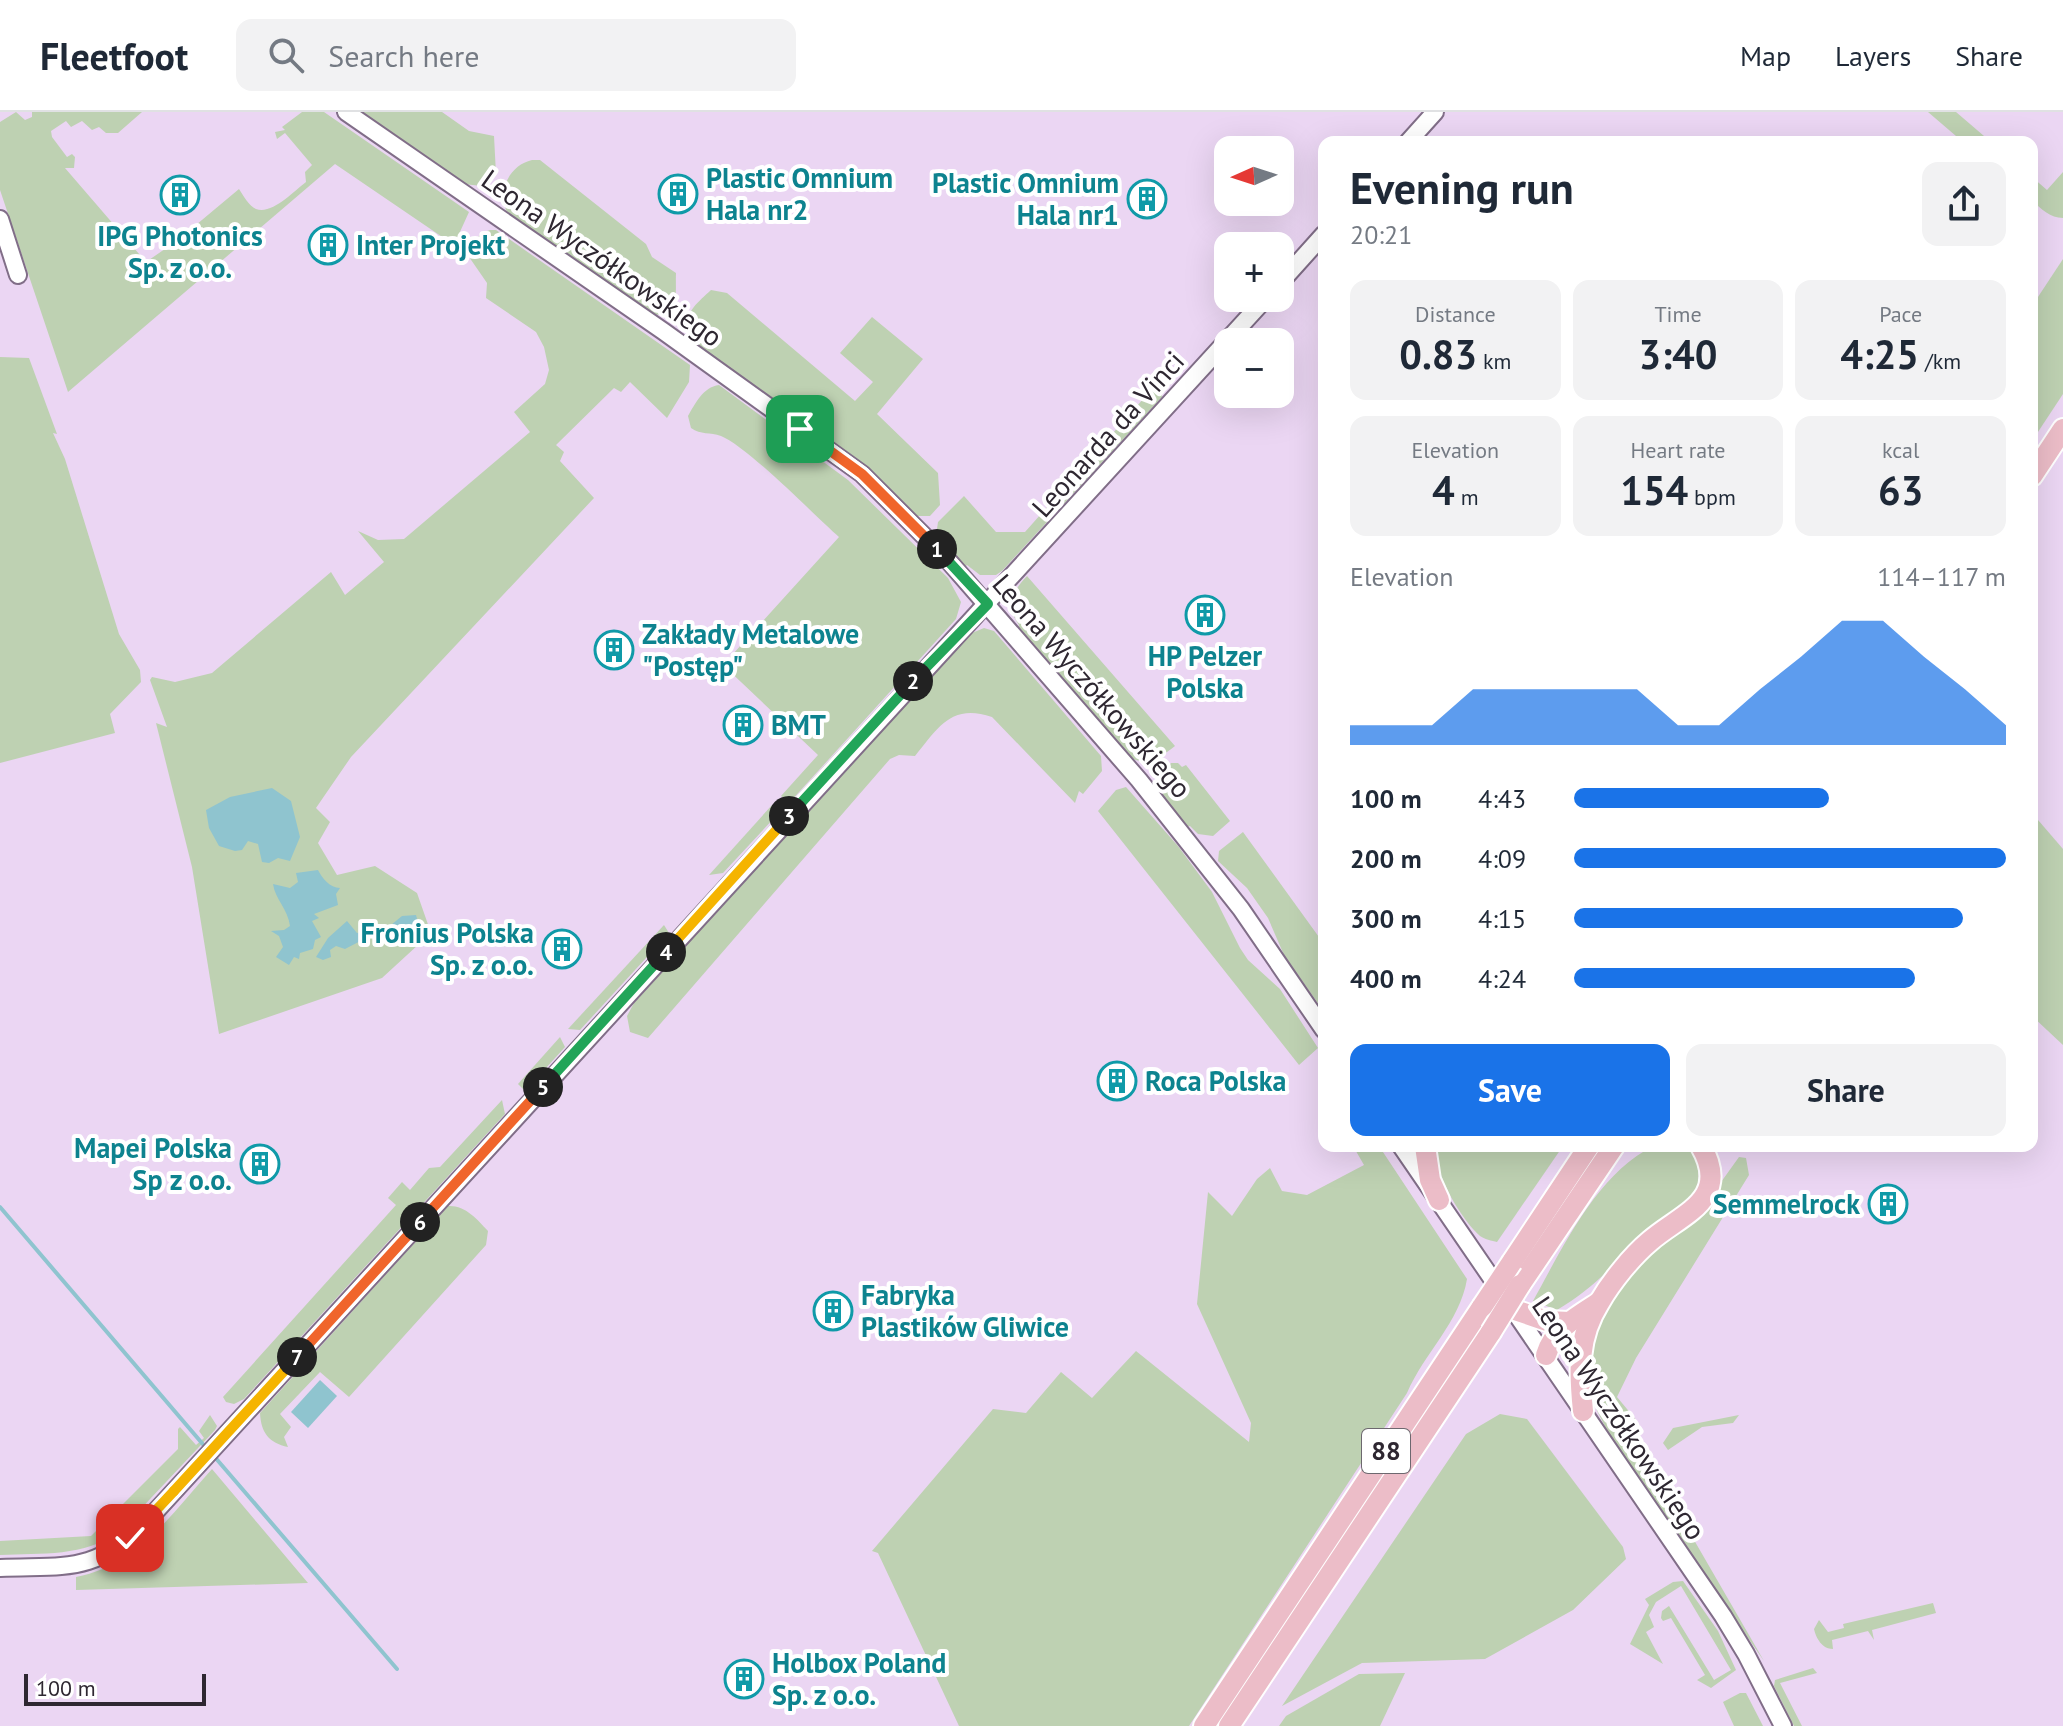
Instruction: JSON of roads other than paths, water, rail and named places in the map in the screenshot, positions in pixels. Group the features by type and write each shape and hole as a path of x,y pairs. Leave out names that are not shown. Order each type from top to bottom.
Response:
{"main road":[{"path":"2038,467 2063,429"},
{"path":"1426,1152 1430,1180 1439,1200"},
{"path":"1545,1212 1573,1152"},
{"name":"88","path":"1204,1726 1585,1152"},
{"path":"1229,1726 1610,1152"},
{"path":"1546,1355 1550,1343 1569,1322 1598,1303 1648,1243 1687,1217 1702,1201 1710,1177 1703,1152"},
{"path":"1583,1411 1578,1366 1583,1339 1598,1303"},
{"path":"1512,1309 1547,1321 1569,1322"},
{"path":"1546,1355 1571,1349 1583,1339"}],"street":[{"name":"Leona Wyczółkowskiego","path":"346,112 663,331 862,474 988,604 1184,834 1241,909 1318,1021"},
{"path":"1413,136 1435,112"},
{"path":"0,219 18,275"},
{"path":"1294,267 1318,241"},
{"name":"Leonarda da Vinci","path":"0,1568 82,1564 103,1557 145,1523 1253,312"},
{"name":"Leona Wyczółkowskiego","path":"1405,1152 1736,1637 1783,1726"}],"waterway":[{"path":"0,1207 207,1449"},
{"path":"213,1455 397,1669"}],"place":[{"name":"Plastic Omnium Hala nr2","path":"678,194"},
{"name":"IPG Photonics Sp. z o.o.","path":"180,195"},
{"name":"Plastic Omnium Hala nr1","path":"1147,199"},
{"name":"Inter Projekt","path":"328,245"},
{"name":"HP Pelzer Polska","path":"1205,615"},
{"name":"Zakłady Metalowe \"Postęp\"","path":"614,650"},
{"name":"BMT","path":"743,725"},
{"name":"Fronius Polska Sp. z o.o.","path":"562,949"},
{"name":"Roca Polska","path":"1117,1081"},
{"name":"Mapei Polska Sp z o.o.","path":"260,1164"},
{"name":"Semmelrock","path":"1888,1204"},
{"name":"Fabryka Plastików Gliwice","path":"833,1311"},
{"name":"Holbox Poland Sp. z o.o.","path":"744,1679"}]}
